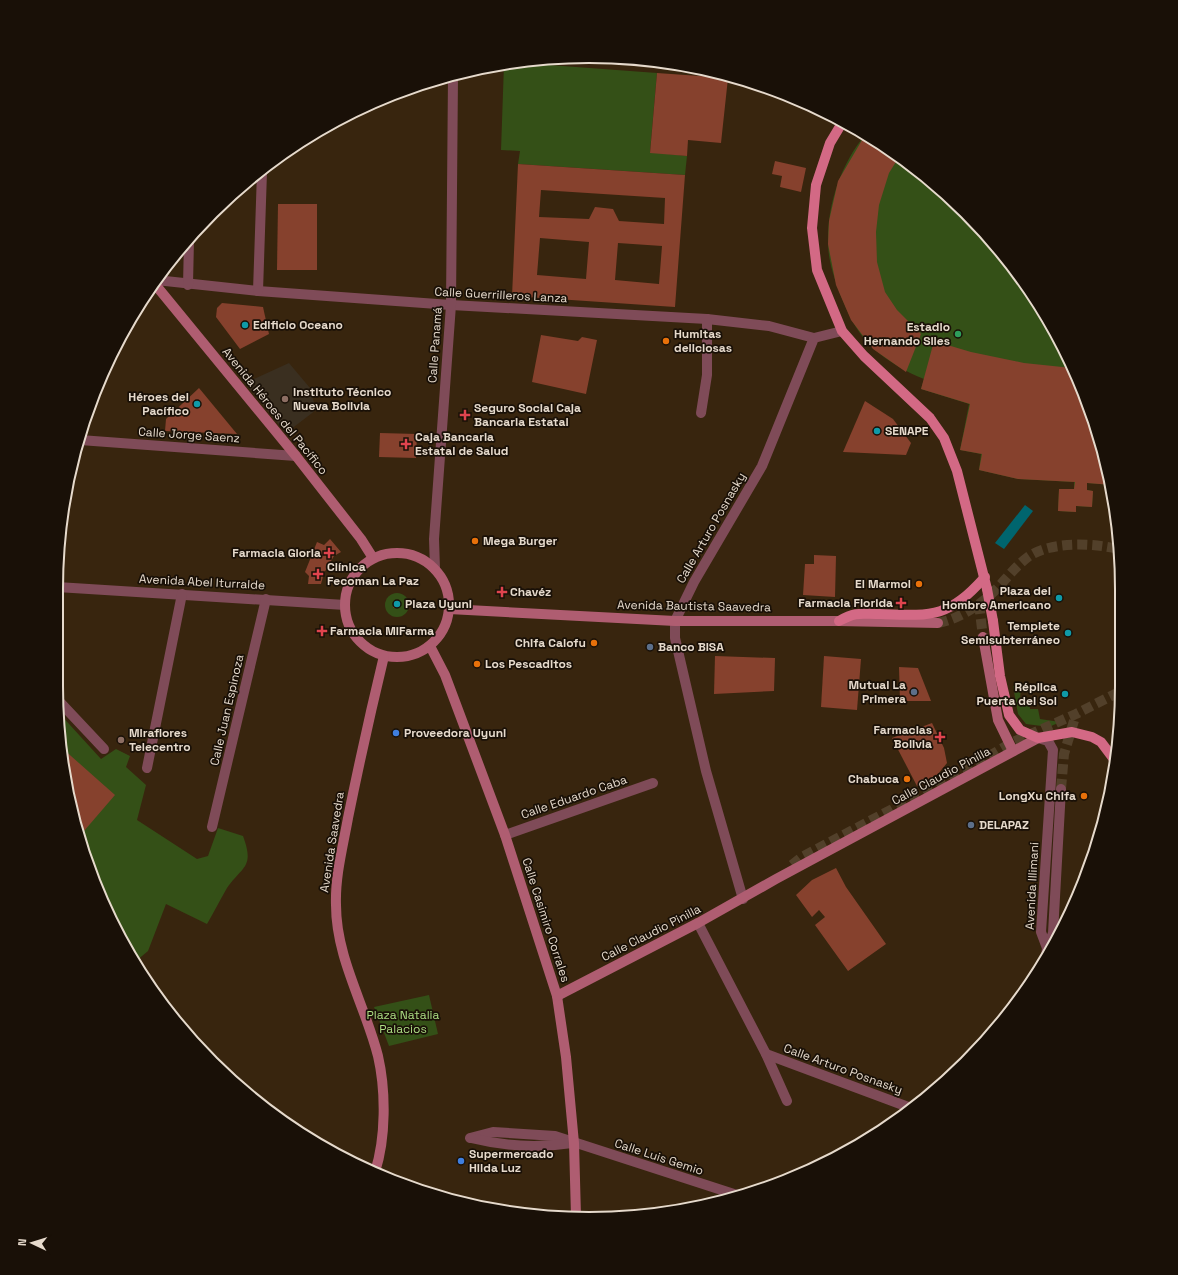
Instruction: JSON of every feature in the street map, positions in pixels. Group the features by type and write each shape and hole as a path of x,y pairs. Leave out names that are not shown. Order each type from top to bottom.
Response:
{"main road":[{"path":"840,127 830,143 816,184 812,228 816,270 842,331 864,356 930,418 944,438 957,471 985,577 993,621 1000,676 1009,715 1020,730 1038,738"},
{"name":"Avenida Héroes del Pacífico","path":"159,287 296,456 361,539 373,558"},
{"path":"390,553 409,554 427,562 435,569 445,584 449,596 449,609 443,630 430,646 408,656 396,658 384,656 369,649 357,638 349,624 345,605 347,590 353,576 366,563 373,558 390,553"},
{"path":"839,621 853,613 911,615 940,613 963,599 985,577"},
{"name":"Avenida Bautista Saavedra","path":"449,609 675,621 839,621 938,623"},
{"path":"983,636 998,720 1013,751"},
{"name":"Calle Casimiro Corrales","path":"430,646 445,675 505,835 557,996 566,1057 574,1143 576,1212"},
{"name":"Avenida Saavedra","path":"377,1167 380,1158 383,1133 382,1082 378,1055 339,938 336,905 340,863 358,766 384,656"},
{"name":"Calle Claudio Pinilla","path":"557,996 698,924 776,879 1038,738 1072,732 1084,734 1101,742 1110,754"},
{"name":"Calle Claudio Pinilla","path":"776,879 792,866"}],"street":[{"name":"Calle Panamá","path":"435,569 434,539 451,305 454,81"},
{"path":"258,290 262,178"},
{"path":"188,285 189,248"},
{"name":"Calle Guerrilleros Lanza","path":"162,283 451,305 707,319 769,326 814,338 842,331"},
{"path":"701,413 707,375 707,319"},
{"name":"Calle Arturo Posnasky","path":"743,899 706,771 675,638 675,621 694,582 762,466 814,338"},
{"name":"Calle Jorge Saenz","path":"85,440 296,456"},
{"name":"Avenida Abel Iturralde","path":"63,587 345,605"},
{"path":"147,768 182,594"},
{"name":"Calle Juan Espinoza","path":"212,827 266,599"},
{"path":"64,706 104,750"},
{"name":"Avenida Illimani","path":"1038,738 1048,741 1053,750 1041,932 1046,946"},
{"name":"Calle Eduardo Caba","path":"505,835 652,783"},
{"name":"Avenida Illimani","path":"1051,937 1053,933 1061,789"},
{"name":"Calle Arturo Posnasky","path":"698,924 766,1054 787,1101"},
{"name":"Calle Arturo Posnasky","path":"766,1054 905,1106"},
{"name":"Calle Luis Gemio","path":"574,1143 556,1146 493,1144 470,1138 493,1132 555,1136 728,1193"}],"shaded area":[{"name":"Instituto Técnico Nueva Bolivia","path":"289,363 310,388 316,410 286,433 245,383"}],"green space":[{"path":"547,65 657,73 650,152 687,156 685,175 518,164 520,151 501,150 504,70"},
{"name":"Estadio Hernando Siles","path":"862,139 881,152 909,172 961,217 1006,269 1045,326 1061,356 1075,388 1097,453 1105,484 1087,483 1087,490 1093,491 1092,507 1076,506 1076,512 1058,511 1059,489 1074,489 1074,482 1018,479 979,470 981,454 960,450 969,404 921,389 924,379 898,366 880,354 864,339 856,327 843,301 833,273 828,250 828,229 837,186 842,172 856,146"},
{"path":"397,593 406,596 409,605 406,614 397,617 388,614 385,605 388,596"},
{"path":"1021,685 1020,699 1029,700 1030,709 1038,709 1040,719 1060,722 1049,727 1026,724 1018,714 1013,686"},
{"path":"64,718 101,759 116,749 130,756 126,767 146,785 137,820 197,859 208,856 218,828 243,836 248,855 245,866 227,888 207,924 166,904 148,951 139,958 133,949 117,919 91,855 73,789"},
{"name":"Plaza Natalia Palacios","path":"429,995 438,1034 389,1046 374,1007"}],"water":[{"path":"1025,505 1033,511 1004,549 995,543"}],"building":[{"path":"657,73 706,76 728,82 721,143 688,140 687,156 650,153"},
{"path":"862,140 896,162 889,173 879,205 876,232 877,262 885,292 897,310 921,334 906,372 873,349 851,320 836,285 828,244 829,221 838,181"},
{"path":"775,161 806,168 801,192 780,187 782,176 772,174"},
{"path":"518,164 685,175 675,307 512,296","holes":["541,190 665,198 664,224 619,221 613,209 595,207 589,219 539,217","540,238 589,242 586,279 537,275","618,243 662,246 659,284 615,280"]},
{"path":"278,204 317,204 317,270 277,270"},
{"name":"Edificio Oceano","path":"222,303 263,307 269,334 240,349 216,317 217,308"},
{"path":"541,335 578,341 582,337 597,340 586,394 532,382"},
{"path":"934,341 971,352 1024,363 1066,367 1087,420 1105,484 1087,483 1087,490 1093,491 1092,507 1076,506 1076,512 1058,511 1059,489 1074,489 1075,482 1018,479 979,470 982,454 960,450 970,404 921,389"},
{"name":"Héroes del Pacífico","path":"199,388 237,434 165,431 166,419"},
{"name":"SENAPE","path":"865,401 893,419 911,443 906,455 843,452"},
{"path":"380,433 417,434 416,458 379,457"},
{"path":"330,539 341,552 334,556 324,573 321,584 308,584 309,576 305,572 317,542 324,545"},
{"path":"814,555 836,556 835,597 803,595 805,564 814,564"},
{"path":"394,602 400,602 399,608 393,608"},
{"path":"715,656 775,658 774,691 714,694"},
{"path":"824,656 861,659 857,710 821,707"},
{"name":"Mutual La Primera","path":"899,667 918,668 931,701 900,701"},
{"path":"932,723 944,748 947,763 938,774 917,786 892,738"},
{"path":"68,753 115,795 84,831 73,789"},
{"path":"836,868 846,887 886,944 848,971 815,925 825,917 819,910 812,917 796,895 812,880"}],"tunnel":[{"path":"938,623 965,613 978,605 1023,561 1037,552 1048,548 1072,545 1096,545 1113,548"},
{"path":"979,604 983,637"},
{"path":"792,865 802,857 962,772 1013,742 1076,714 1115,694"},
{"path":"1061,789 1064,754 1076,714"}],"place":[{"name":"Edificio Oceano","path":"245,325"},
{"name":"Estadio Hernando Siles","path":"958,334"},
{"name":"Humitas deliciosas","path":"666,341"},
{"name":"Instituto Técnico Nueva Bolivia","path":"285,399"},
{"name":"Héroes del Pacífico","path":"197,404"},
{"name":"Seguro Social Caja Bancaria Estatal","path":"465,415"},
{"name":"SENAPE","path":"877,431"},
{"name":"Caja Bancaria Estatal de Salud","path":"406,444"},
{"name":"Mega Burger","path":"475,541"},
{"name":"Farmacia Gloria","path":"329,553"},
{"name":"Clínica Fecoman La Paz","path":"318,574"},
{"name":"El Marmol","path":"919,584"},
{"name":"Chavéz","path":"502,592"},
{"name":"Plaza del Hombre Americano","path":"1059,598"},
{"name":"Farmacia Florida","path":"901,603"},
{"name":"Plaza Uyuni","path":"397,604"},
{"name":"Farmacia MiFarma","path":"322,631"},
{"name":"Templete Semisubterráneo","path":"1068,633"},
{"name":"Chifa Calofu","path":"594,643"},
{"name":"Banco BISA","path":"650,647"},
{"name":"Los Pescaditos","path":"477,664"},
{"name":"Mutual La Primera","path":"914,692"},
{"name":"Réplica Puerta del Sol","path":"1065,694"},
{"name":"Proveedora Uyuni","path":"396,733"},
{"name":"Farmacias Bolivia","path":"940,737"},
{"name":"Miraflores Telecentro","path":"121,740"},
{"name":"Chabuca","path":"907,779"},
{"name":"LongXu Chifa","path":"1084,796"},
{"name":"DELAPAZ","path":"971,825"},
{"name":"Supermercado Hilda Luz","path":"461,1161"}]}
